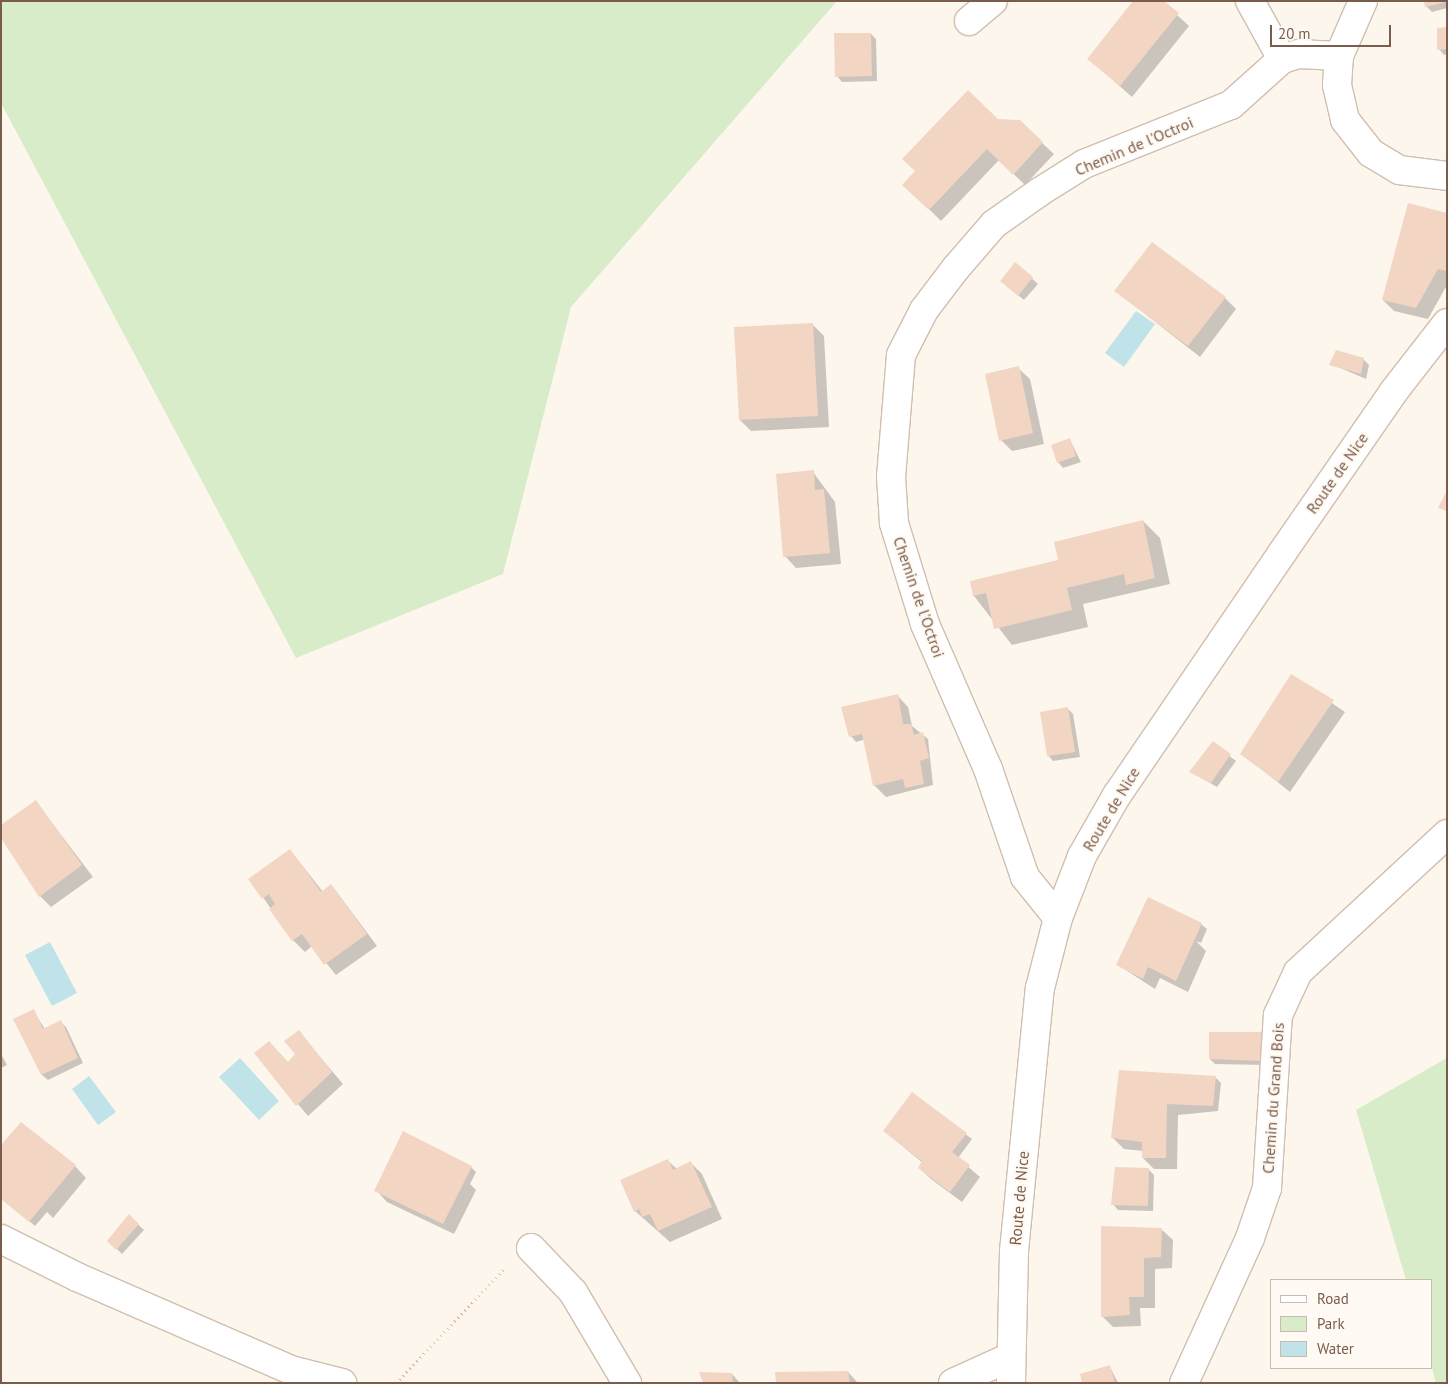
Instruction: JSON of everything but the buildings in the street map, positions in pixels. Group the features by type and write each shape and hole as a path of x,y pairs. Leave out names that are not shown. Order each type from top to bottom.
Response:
{"street":[{"path":"969,21 993,1"},
{"path":"1250,1 1282,59 1298,54 1339,56"},
{"path":"1363,1 1339,56 1336,85 1345,120 1361,142 1399,170 1447,176"},
{"name":"Chemin de l'Octroi","path":"1058,918 1025,877 988,769 925,624 896,533 891,477 901,355 924,310 994,224 1084,164 1231,105 1282,59"},
{"name":"Route de Nice","path":"1009,1371 1039,997 1058,918 1082,856 1117,795 1394,391 1447,323"},
{"name":"Chemin du Grand Bois","path":"1184,1383 1250,1238 1267,1188 1278,1015 1298,972 1447,834"},
{"path":"1,1239 77,1277 291,1370 342,1383"},
{"path":"532,1248 573,1292 627,1383"},
{"path":"953,1383 1009,1371"}],"path":[{"path":"396,1383 507,1266 532,1248"}],"green space":[{"path":"1,1 837,1 571,307 503,574 296,658 1,103"},
{"path":"1447,1058 1447,1383 1436,1383 1432,1369 1433,1279 1406,1279 1356,1110"}],"water":[{"path":"1136,311 1155,324 1124,367 1105,353"},
{"path":"50,942 77,993 52,1006 25,955"},
{"path":"240,1058 279,1101 259,1120 219,1077"},
{"path":"89,1076 116,1112 98,1125 72,1089"}]}
